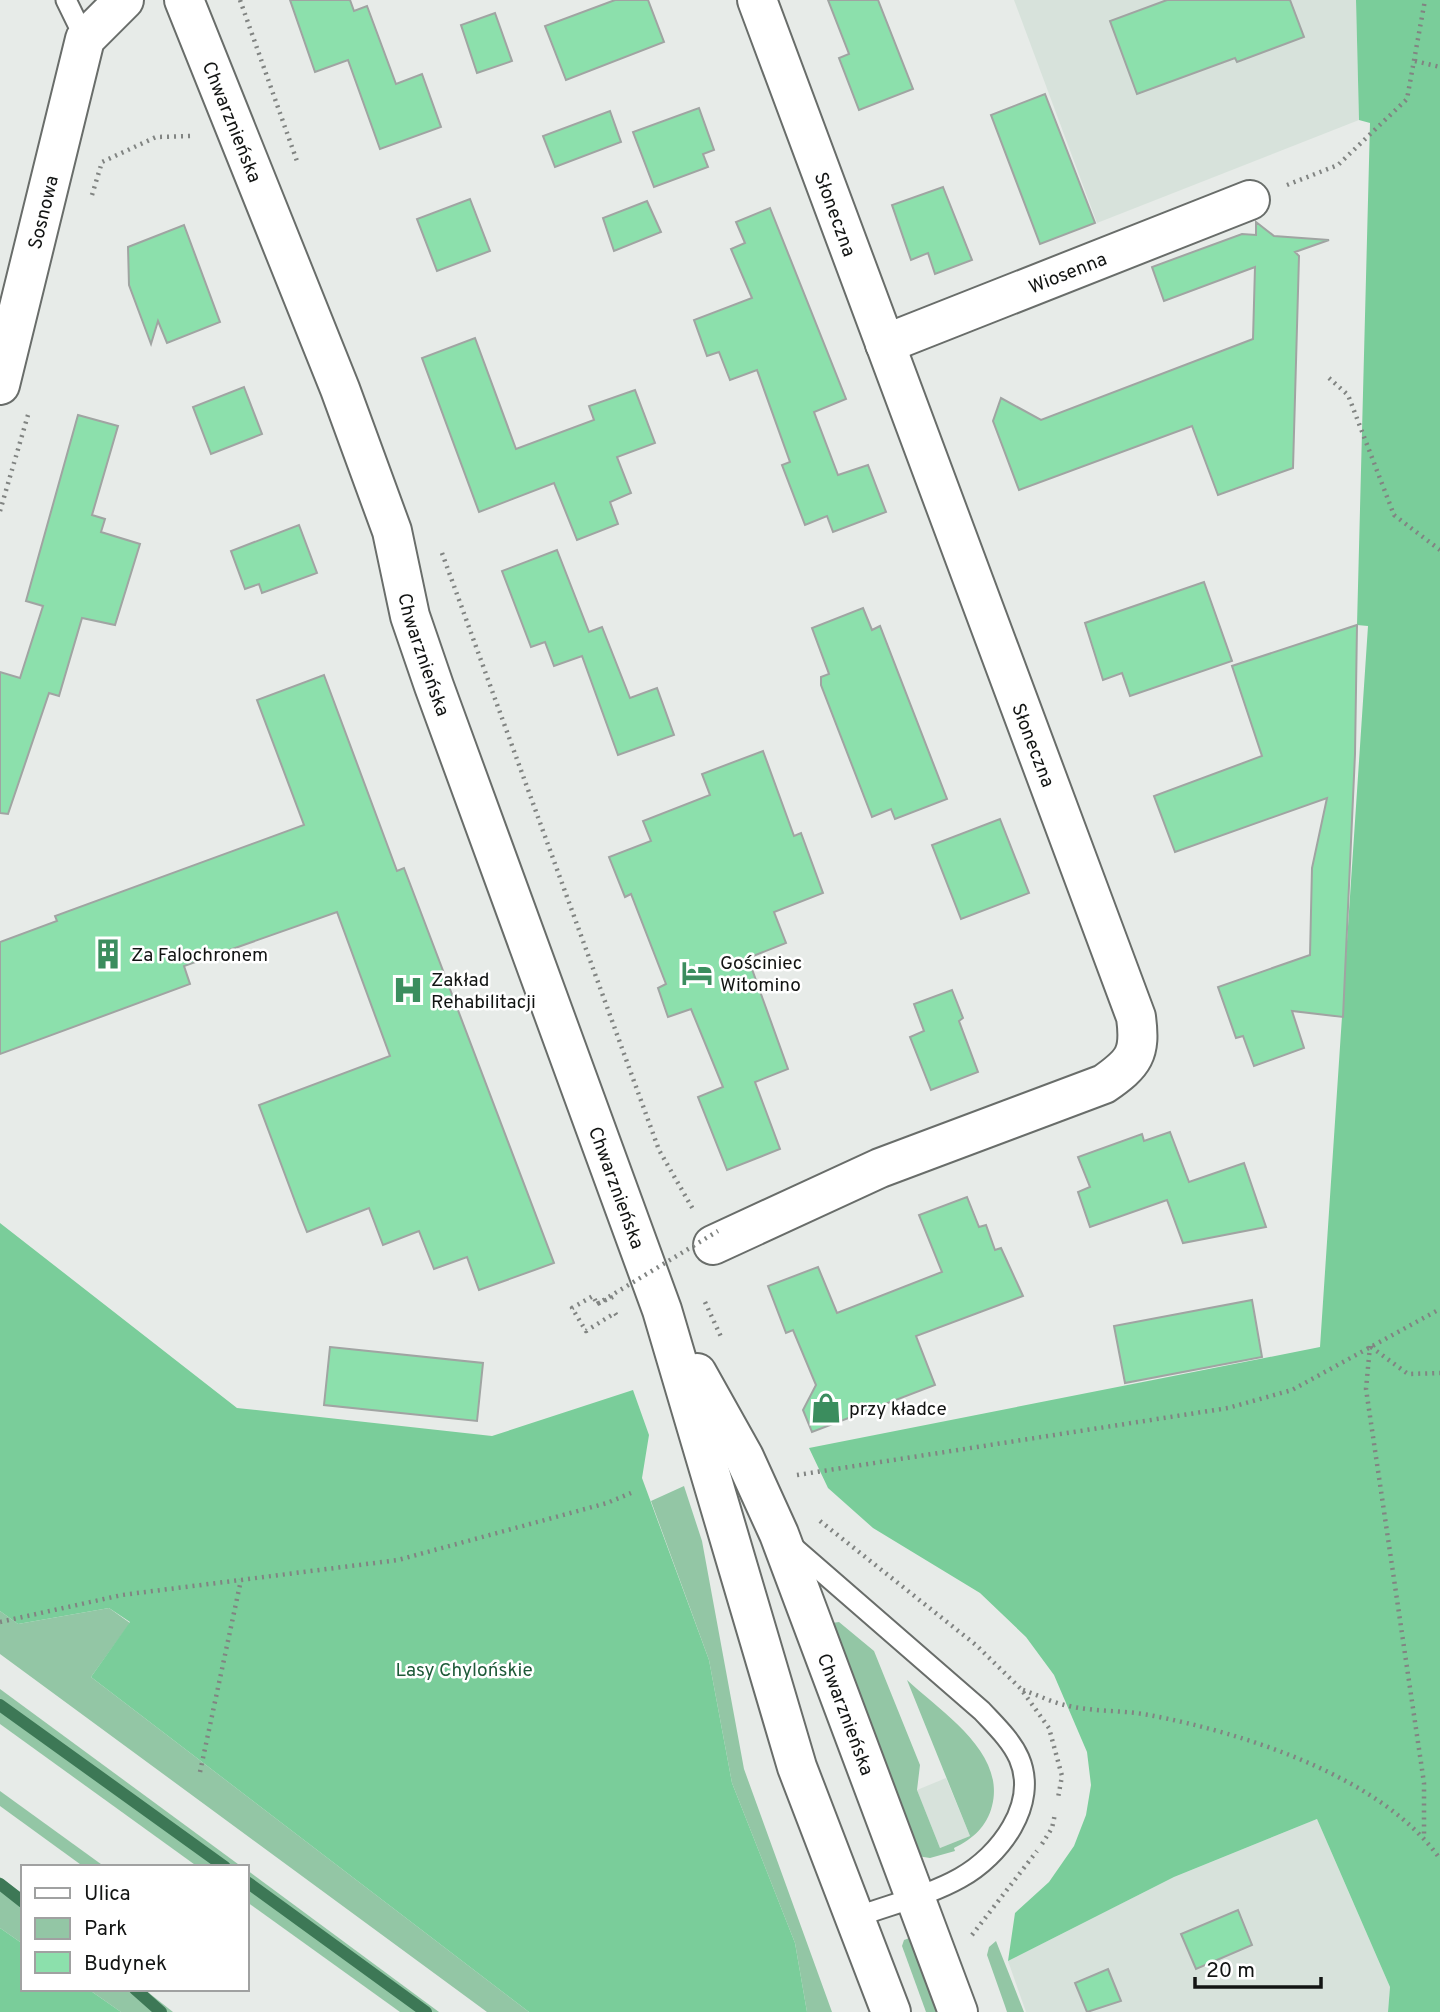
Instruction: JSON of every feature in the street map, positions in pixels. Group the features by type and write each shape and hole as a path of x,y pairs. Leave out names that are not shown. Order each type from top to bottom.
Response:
{"main road":[{"path":"85,39 124,0"},
{"name":"Chwarznieńska","path":"184,0 340,389 392,531 410,616 434,687 662,1310 797,1767 891,2012"},
{"name":"Słoneczna","path":"708,1231 1104,1084 1125,1070 1137,1053 1136,1017 757,0"},
{"name":"Sosnowa","path":"16,395 85,39"},
{"name":"Wiosenna","path":"885,344 1250,200"},
{"name":"Chwarznieńska","path":"662,1310 744,1457 779,1534 958,2012"}],"lane":[{"path":"66,0 85,39"},
{"path":"779,1534 982,1711 1005,1736 1020,1759 1024,1789 1017,1821 986,1860 960,1878 854,1918"}],"path":[{"path":"1250,200 1338,165 1407,99 1426,0"},
{"path":"1415,61 1440,67"},
{"path":"91,200 102,162 156,137 191,136"},
{"path":"1329,378 1348,395 1394,515 1440,550"},
{"path":"0,511 16,395"},
{"path":"568,894 596,982 659,1150 708,1231 597,1304"},
{"path":"597,1304 621,1295"},
{"path":"597,1304 593,1296 572,1308 586,1331 615,1314 621,1321"},
{"path":"786,1476 1228,1408 1292,1390 1440,1309"},
{"path":"1370,1346 1408,1374 1440,1373"},
{"path":"1370,1346 1366,1389 1424,1783 1424,1836"},
{"path":"0,1622 122,1595 398,1560 607,1503 631,1493"},
{"path":"200,1772 241,1580"},
{"path":"1021,1689 1069,1706 1148,1714 1262,1745 1357,1787 1424,1836 1440,1859"}],"shaded area":[{"path":"1014,0 1356,0 1359,120 1097,223"},
{"path":"946,1778 970,1836 940,1848 917,1790"},
{"path":"1317,1819 1390,1987 1388,2012 1026,2012 1008,1961 1174,1877"}],"green space":[{"path":"1356,0 1440,0 1440,2012 1388,2012 1390,1987 1317,1819 1174,1877 1008,1961 1015,1913 1049,1882 1074,1846 1086,1815 1091,1785 1087,1752 1054,1675 1026,1637 980,1593 873,1528 828,1488 809,1448 1320,1347 1368,626 1357,625 1370,123 1359,120"},
{"name":"Lasy Chylońskie","path":"0,1223 237,1408 492,1436 633,1390 649,1435 642,1478 709,1660 732,1783 795,1943 807,2012 529,2012 91,1677 130,1622 109,1608 18,1624 0,1611"},
{"path":"684,1486 702,1541 744,1769 832,2012 807,2012 795,1943 732,1783 709,1660 651,1501"},
{"path":"109,1608 130,1623 91,1677 529,2012 487,2012 0,1654 0,1611 18,1624"},
{"path":"839,1622 874,1651 920,1765 917,1790 940,1848 970,1836 907,1680 968,1735 989,1768 994,1786 990,1813 978,1831 954,1848 955,1851 930,1858 917,1856 832,1623"},
{"path":"0,1689 239,1865 195,1865 0,1724"},
{"path":"0,1791 102,1865 81,1865 0,1806"},
{"path":"248,1871 439,2012 400,2012 248,1903"},
{"path":"0,1877 21,1893 21,1943 0,1928"},
{"path":"0,1928 21,1943 21,1991 91,1991 121,2012 0,2012"},
{"path":"912,1937 941,2012 926,2012 902,1946 904,1940"},
{"path":"996,1941 1024,2012 1007,2012 987,1955 989,1947"},
{"path":"91,1991 147,1991 173,2012 121,2012"}],"building":[{"path":"290,0 350,0 354,11 367,6 396,84 422,74 441,127 380,149 348,60 315,72"},
{"path":"615,0 648,0 664,42 566,80 545,26"},
{"path":"828,0 878,0 913,89 859,110 839,58 849,54"},
{"path":"1167,0 1290,0 1304,37 1237,62 1235,58 1137,94 1110,21"},
{"path":"495,13 512,61 477,73 461,25"},
{"path":"1045,94 1095,223 1040,244 991,115"},
{"path":"699,108 714,150 703,154 708,167 654,187 633,132"},
{"path":"610,111 621,142 555,167 543,136"},
{"path":"943,187 972,260 935,274 928,253 911,260 892,205"},
{"path":"470,199 490,251 437,271 417,219"},
{"path":"647,201 661,232 614,251 603,218"},
{"path":"770,208 846,399 814,412 838,475 868,465 886,512 833,532 827,516 805,525 782,465 790,462 757,370 730,380 719,352 707,356 694,320 752,298 731,249 745,243 736,222"},
{"path":"1256,222 1274,236 1329,240 1295,252 1299,256 1293,468 1218,495 1192,426 1019,490 993,421 1001,398 1041,420 1253,339 1255,267 1164,301 1152,267 1242,234 1256,235"},
{"path":"184,225 220,322 167,343 158,321 151,344 129,285 128,247"},
{"path":"475,338 516,449 594,420 589,406 635,390 655,443 617,457 631,493 610,502 618,524 577,540 554,483 479,512 422,358"},
{"path":"244,387 262,434 211,454 193,407"},
{"path":"78,415 118,426 92,515 105,519 101,532 140,544 115,625 82,618 59,696 49,693 8,814 0,813 0,672 20,678 43,606 26,601"},
{"path":"299,525 317,573 262,593 259,584 245,589 231,551"},
{"path":"557,550 589,632 602,627 630,698 657,688 674,735 618,755 582,656 554,666 545,642 531,647 502,571"},
{"path":"1204,582 1232,661 1130,696 1122,673 1103,680 1085,623"},
{"path":"863,608 872,630 880,626 947,799 895,819 891,809 872,817 821,685 821,677 829,674 812,628"},
{"path":"1357,625 1355,754 1343,1017 1292,1011 1304,1048 1254,1066 1243,1036 1236,1038 1218,987 1310,955 1312,868 1327,798 1175,852 1154,796 1262,756 1232,666"},
{"name":"Zakład Rehabilitacji","path":"324,675 397,871 404,868 554,1263 479,1290 467,1257 434,1269 419,1231 383,1245 369,1208 307,1232 299,1212 259,1105 390,1056 337,912 184,966 190,984 0,1054 0,942 57,921 55,916 304,825 257,700"},
{"path":"763,751 794,836 801,833 823,893 774,912 786,943 748,958 788,1069 755,1082 780,1149 727,1170 698,1097 723,1087 691,1009 668,1017 658,988 666,984 631,894 625,897 609,857 651,841 643,821 710,795 702,774"},
{"path":"1000,819 1029,893 961,919 932,845"},
{"path":"952,990 963,1018 959,1021 978,1072 931,1090 910,1037 924,1031 914,1004"},
{"path":"1170,1132 1189,1182 1244,1163 1266,1227 1183,1243 1167,1200 1090,1227 1078,1192 1090,1187 1078,1157 1142,1134 1144,1141"},
{"path":"967,1197 979,1227 986,1225 995,1250 1001,1248 1023,1296 916,1336 935,1385 812,1432 803,1410 816,1385 793,1330 786,1333 768,1286 818,1267 837,1313 942,1272 919,1215"},
{"path":"1252,1300 1262,1357 1125,1383 1114,1326"},
{"path":"330,1347 483,1363 477,1421 324,1405"},
{"path":"1238,1910 1252,1945 1196,1969 1181,1934"},
{"path":"1108,1969 1121,2001 1087,2012 1075,1983"}],"waterway":[{"path":"0,1705 222,1865"},
{"path":"248,1883 426,2012"},
{"path":"0,1884 21,1900"},
{"path":"137,1991 161,2012"}],"place":[{"name":"Za Falochronem","path":"108,954"},
{"name":"Gościniec Witomino","path":"697,973"},
{"name":"Zakład Rehabilitacji","path":"408,990"},
{"name":"przy kładce","path":"826,1408"}]}
